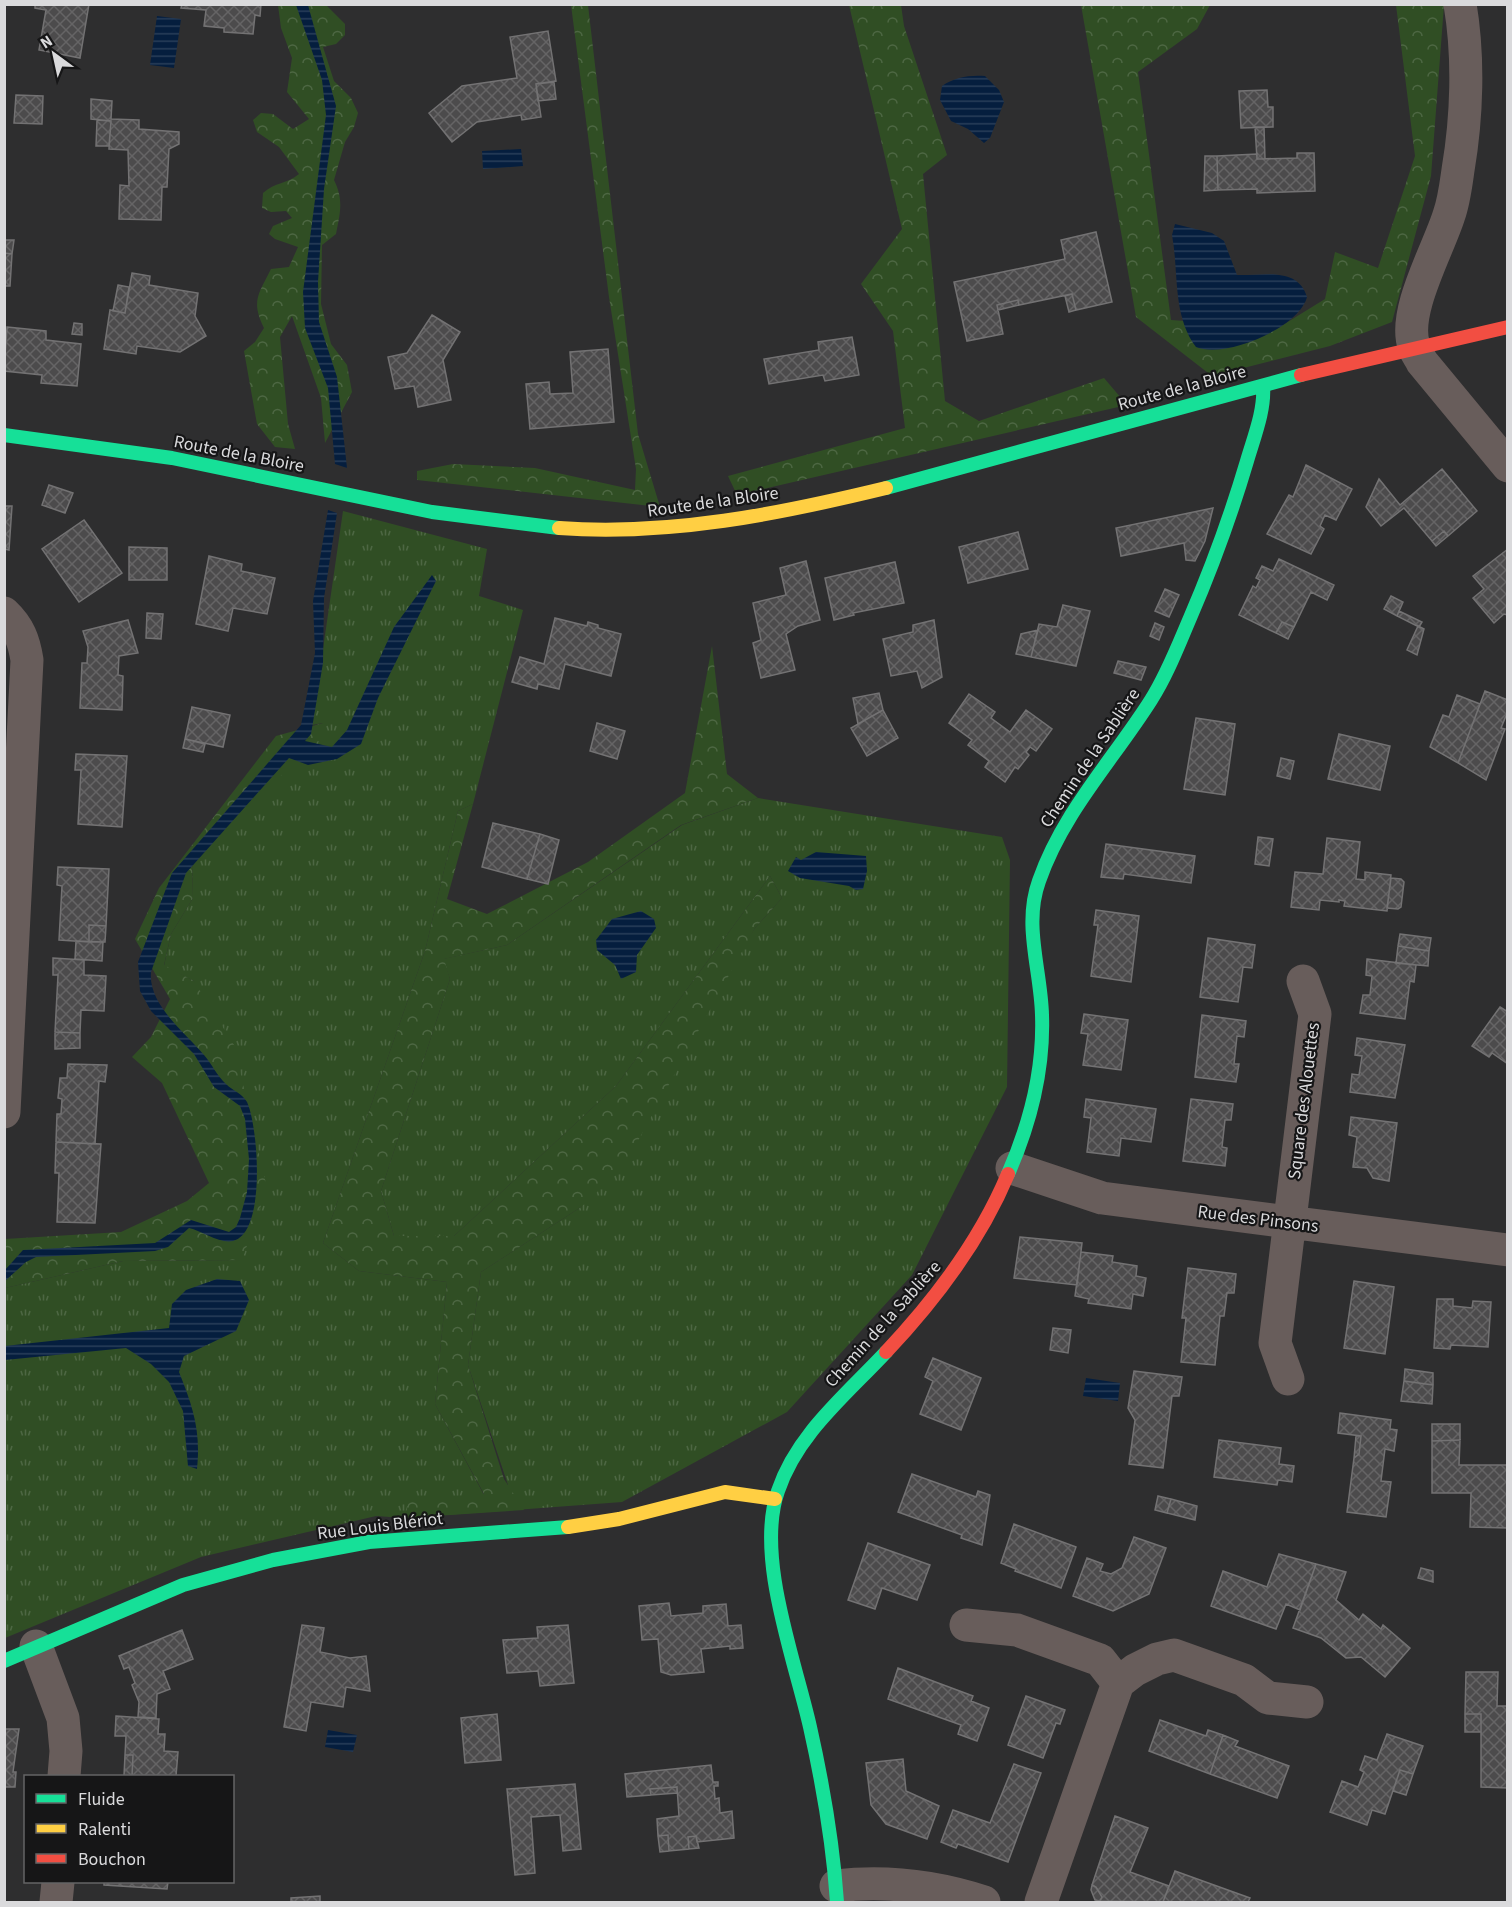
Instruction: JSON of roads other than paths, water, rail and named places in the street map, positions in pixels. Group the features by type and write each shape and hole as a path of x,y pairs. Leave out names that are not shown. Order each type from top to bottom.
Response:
{"street":[{"path":"1460,4 1463,24 1465,94 1459,168 1450,213 1418,296 1412,330 1413,346 1422,362 1508,466"},
{"name":"Route de la Bloire","path":"4,435 193,461 372,501 474,520 528,527 627,532 702,524 778,512 870,491 1413,346 1508,327"},
{"name":"Chemin de la Sablière","path":"837,1894 811,1727 770,1548 775,1499 788,1466 805,1440 839,1400 894,1344 968,1254 1012,1168 1040,1076 1042,1013 1032,913 1037,887 1065,823 1152,699 1170,665 1218,553 1236,503 1261,408 1263,386"},
{"path":"4,613 14,622 24,642 27,660 4,1112"},
{"name":"Square des Alouettes","path":"1288,1379 1275,1343 1315,1014 1303,981"},
{"name":"Rue des Pinsons","path":"1012,1168 1102,1198 1508,1250"},
{"name":"Rue Louis Blériot","path":"4,1660 183,1585 273,1560 369,1542 577,1526 620,1519 725,1492 775,1499"},
{"path":"966,1625 1017,1630 1100,1660 1118,1683"},
{"path":"36,1646 63,1718 66,1751 64,1775"},
{"path":"1041,1902 1118,1683 1135,1670 1157,1659 1174,1655 1244,1680 1268,1698 1307,1702"},
{"path":"837,1894 873,1882 911,1884 949,1891 984,1902"},
{"path":"56,1902 58,1883"}],"water":[{"path":"296,5 308,5 336,106 324,189 318,282 319,322 337,377 347,468 335,464 328,388 305,328 303,292 326,115 322,80"},
{"path":"157,16 181,19 174,68 150,65"},
{"path":"985,76 999,90 1004,102 990,138 984,143 968,129 951,121 940,100 942,86 952,80"},
{"path":"521,149 523,166 483,169 482,151"},
{"path":"1175,224 1212,233 1224,241 1237,275 1278,275 1296,281 1307,297 1301,309 1276,330 1242,345 1209,350 1196,347 1188,335 1180,307 1172,235"},
{"path":"328,510 337,513 324,598 323,663 311,734 305,741 332,747 347,730 394,627 432,575 436,581 378,698 361,744 337,759 308,765 289,758 186,873 151,972 155,996 161,1007 204,1055 223,1081 243,1096 247,1102 254,1132 257,1177 251,1219 244,1234 233,1241 217,1239 189,1228 168,1247 155,1251 36,1257 26,1262 5,1281 5,1270 23,1250 155,1243 191,1220 229,1232 236,1227 240,1218 247,1192 249,1159 245,1119 240,1106 214,1087 194,1054 151,1011 140,991 138,962 172,873 301,725 315,653 313,601"},
{"path":"816,852 866,856 867,871 863,889 856,890 849,886 800,878 788,871 796,857 801,860"},
{"path":"641,911 654,919 656,928 637,955 636,972 621,979 615,965 597,950 596,940 612,919"},
{"path":"217,1279 240,1281 249,1300 236,1331 184,1356 179,1372 195,1419 198,1443 197,1469 188,1466 183,1411 169,1382 151,1364 126,1348 5,1360 5,1346 169,1328 172,1304 186,1290"},
{"path":"1086,1378 1120,1383 1118,1401 1083,1396"},
{"path":"328,1730 357,1735 353,1752 325,1747"}]}
